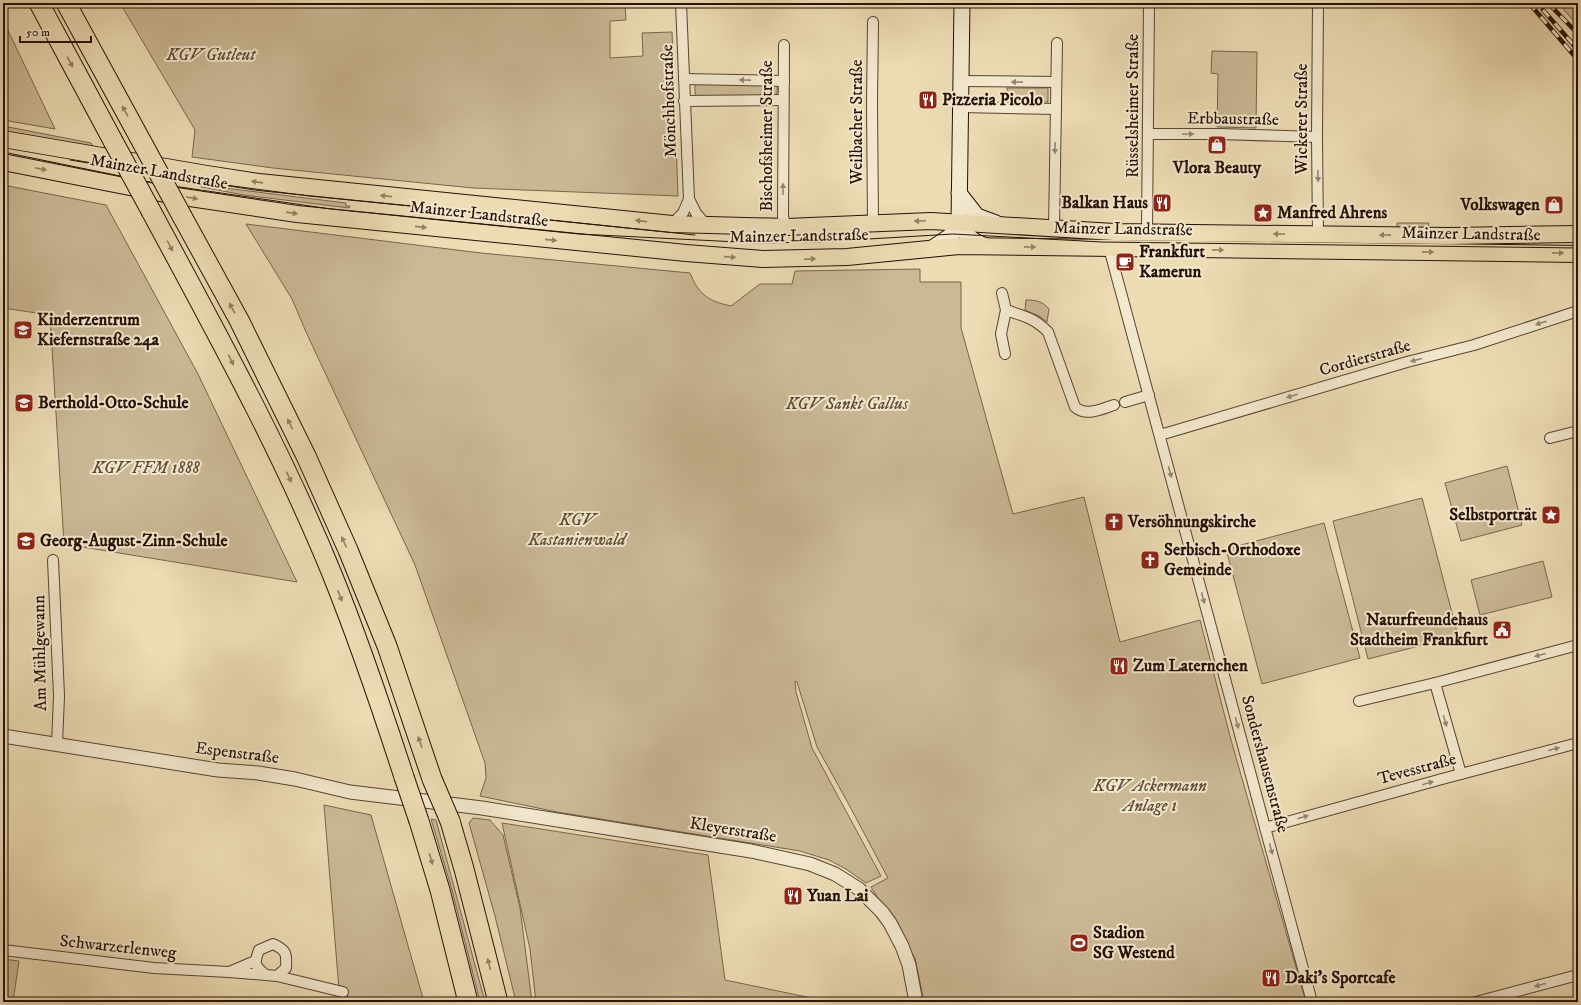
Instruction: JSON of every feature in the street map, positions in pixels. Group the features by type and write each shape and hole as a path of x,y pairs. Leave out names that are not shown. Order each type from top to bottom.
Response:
{"highway":[{"path":"39,3 223,345 291,482 332,573 370,673 420,821 440,890 468,1002"},
{"path":"66,3 239,320 306,456 348,550 387,646 432,779 450,821 464,869 498,1002"}],"main road":[{"path":"930,249 953,234 959,222 962,3"},
{"name":"Mainzer Landstraße","path":"3,139 259,182 672,224 786,227 931,220 1114,232 1478,236 1578,234"},
{"name":"Mainzer Landstraße","path":"3,162 170,195 296,214 691,254 763,259 847,257 959,246 1578,254"},
{"path":"959,193 977,216 999,224"},
{"path":"959,222 963,230 972,240 991,246"}],"street":[{"name":"Mönchhofstraße","path":"681,3 689,198 696,213 707,226"},
{"name":"Rüsselsheimer Straße","path":"1147,232 1149,3"},
{"name":"Wickerer Straße","path":"1318,3 1318,234"},
{"name":"Weilbacher Straße","path":"873,22 873,223"},
{"path":"1054,228 1057,43"},
{"name":"Bischofsheimer Straße","path":"784,44 783,217 786,227"},
{"path":"684,78 784,81"},
{"path":"961,81 1056,82"},
{"path":"684,101 783,100"},
{"path":"961,107 1056,109"},
{"name":"Erbbaustraße","path":"1149,134 1219,134 1317,137"},
{"name":"Mönchhofstraße","path":"672,224 683,213 689,198"},
{"path":"1562,234 1578,243"},
{"name":"Sondershausenstraße","path":"1109,248 1312,1002"},
{"path":"1002,292 1006,310 1001,334 1004,354"},
{"path":"1006,310 1031,318 1039,323 1048,332 1075,407 1080,412 1088,413 1114,405"},
{"name":"Cordierstraße","path":"1160,435 1400,364 1474,344 1578,311"},
{"path":"1125,402 1149,395"},
{"path":"1550,438 1578,431"},
{"name":"Am Mühlgewann","path":"53,560 59,696 57,744"},
{"path":"1359,701 1435,683 1578,644"},
{"path":"1435,683 1461,774"},
{"name":"Espenstraße","path":"3,736 218,770 258,773 295,779 350,792 466,806"},
{"name":"Tevesstraße","path":"1265,828 1578,743"},
{"name":"Kleyerstraße","path":"466,806 751,851 794,859 824,868 859,889 882,912 890,923 902,946 908,965 916,1002"},
{"name":"Schwarzerlenweg","path":"229,972 255,961 259,950 273,944 282,949 287,956 286,968 277,976"},
{"name":"Schwarzerlenweg","path":"3,950 154,968 277,976 343,992"},
{"path":"255,961 258,969 266,975"},
{"path":"1476,1002 1578,975"}],"green space":[{"name":"KGV Gutleut","path":"120,3 625,3 626,20 610,21 610,58 643,56 642,33 672,32 678,196 473,188 273,168 192,157 195,130"},
{"path":"1558,3 1576,3 1578,5 1578,26"},
{"path":"3,20 55,129 3,120"},
{"path":"1212,51 1257,52 1256,128 1217,127 1218,74 1211,73"},
{"path":"699,81 772,83 777,86 777,91 773,98 699,97 695,94 695,84"},
{"path":"1007,88 1048,88 1048,102 1007,102"},
{"path":"3,126 91,143 96,151 3,134"},
{"name":"KGV FFM 1888","path":"3,185 106,205 198,374 297,582 64,544 50,315 3,308"},
{"path":"200,185 346,203 346,206 350,206 349,208 244,195 201,187"},
{"path":"1397,223 1429,223 1428,228 1397,231"},
{"path":"246,224 481,253 690,273 693,281 705,296 716,302 731,306 760,284 792,284 795,271 920,269 920,282 961,282 961,328 1013,514 1084,497 1120,642 1200,620 1231,740 1306,1002 924,1002 915,958 871,887 888,878 817,747 797,682 795,681 796,692 812,748 881,876 866,883 846,869 829,860 800,851 557,812 480,796 486,778 485,763 415,565 292,299"},
{"path":"1026,300 1039,302 1044,304 1049,309 1047,322 1039,316 1025,310"},
{"path":"1507,466 1522,525 1461,541 1445,483"},
{"path":"1422,498 1458,636 1368,659 1333,521"},
{"path":"1324,523 1360,658 1262,684 1226,549"},
{"path":"1543,561 1552,597 1480,615 1471,580"},
{"path":"324,805 371,815 424,1002 340,1002"},
{"path":"473,818 490,820 503,835 520,908 532,1002 516,1002 495,916 469,823"},
{"path":"431,819 436,820 485,1002 480,1002 452,890"},
{"path":"502,823 708,855 725,980 831,1002 536,1002 530,949"},
{"path":"3,959 19,961 13,1002 3,1002"}],"tram line":[{"path":"3,152 159,184 331,209 579,234 758,243 818,242 953,234 1102,242 1578,248"},
{"path":"70,160 210,183 309,196 695,235"}],"railway":[{"path":"1529,3 1578,60"},
{"path":"1548,3 1578,34"},
{"path":"1543,10 1578,50"}],"place":[{"name":"Pizzeria Picolo","path":"928,100"},
{"name":"Vlora Beauty","path":"1217,145"},
{"name":"Balkan Haus","path":"1162,203"},
{"name":"Volkswagen","path":"1554,205"},
{"name":"Manfred Ahrens","path":"1263,213"},
{"name":"Frankfurt Kamerun","path":"1125,262"},
{"name":"Kinderzentrum Kiefernstraße 24a","path":"23,330"},
{"name":"Berthold-Otto-Schule","path":"24,403"},
{"name":"Selbstporträt","path":"1551,515"},
{"name":"Versöhnungskirche","path":"1114,522"},
{"name":"Georg-August-Zinn-Schule","path":"26,541"},
{"name":"Serbisch-Orthodoxe Gemeinde","path":"1150,560"},
{"name":"Naturfreundehaus Stadtheim Frankfurt","path":"1502,630"},
{"name":"Zum Laternchen","path":"1119,666"},
{"name":"Yuan Lai","path":"793,896"},
{"name":"Stadion SG Westend","path":"1079,943"},
{"name":"Daki's Sportcafe","path":"1271,978"}],"park label":[{"name":"KGV Sankt Gallus","path":"847,404"},
{"name":"KGV Kastanienwald","path":"577,530"},
{"name":"KGV Ackermann Anlage 1","path":"1150,796"}]}
